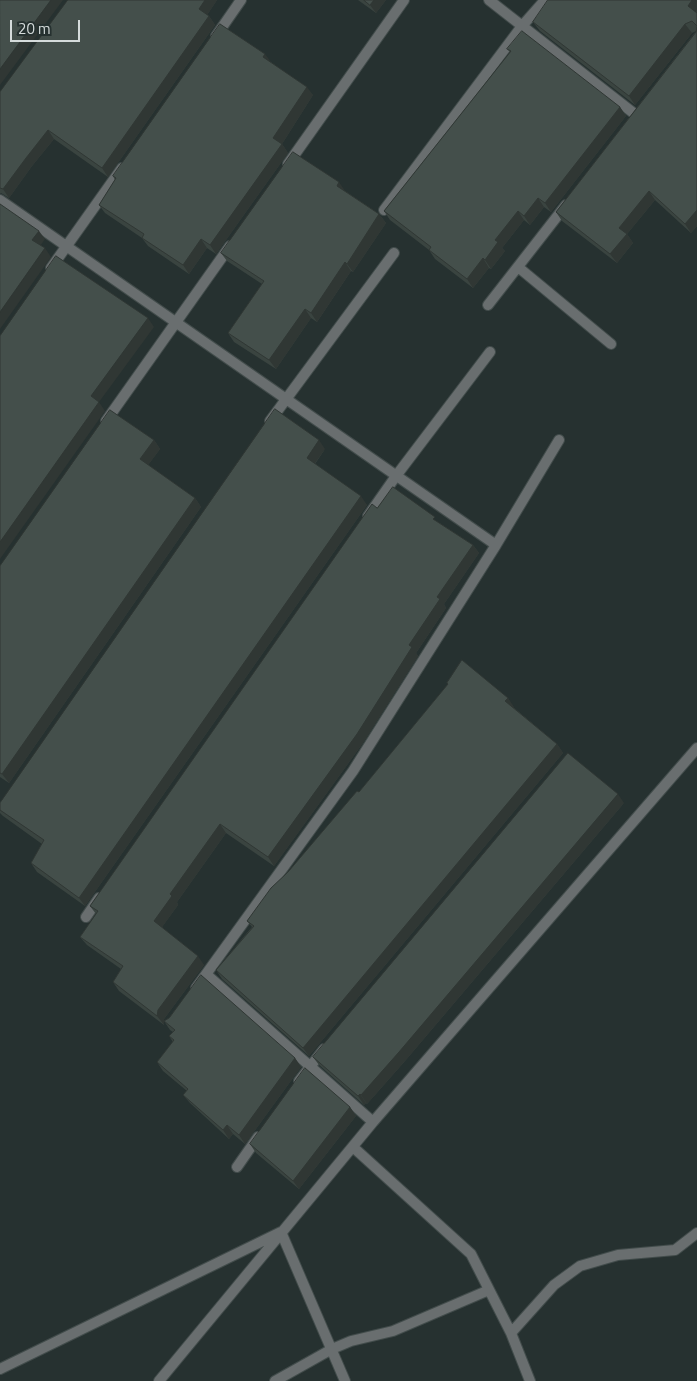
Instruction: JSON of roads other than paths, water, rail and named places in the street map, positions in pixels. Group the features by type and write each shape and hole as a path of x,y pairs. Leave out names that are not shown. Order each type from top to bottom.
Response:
{"street":[{"path":"207,48 241,0"},
{"path":"284,170 404,0"},
{"path":"489,0 636,115"},
{"path":"384,210 522,26 545,0"},
{"path":"44,278 128,159"},
{"path":"488,305 571,199"},
{"path":"0,200 496,545"},
{"path":"102,427 238,234"},
{"path":"262,432 394,253"},
{"path":"518,267 611,344"},
{"path":"362,523 490,352"},
{"path":"191,995 353,771 496,545 559,440"},
{"path":"160,1381 280,1232 373,1122 697,748"},
{"path":"678,771 697,755"},
{"path":"86,917 102,893"},
{"path":"206,974 373,1122"},
{"path":"293,1090 329,1044"},
{"path":"237,1166 265,1128"},
{"path":"352,1147 471,1254 511,1333 530,1381"},
{"path":"280,1232 345,1381"},
{"path":"0,1369 280,1232"},
{"path":"511,1333 554,1285 580,1266 618,1255 674,1250 697,1233"},
{"path":"275,1381 332,1349 351,1341 393,1331 489,1290"}]}
